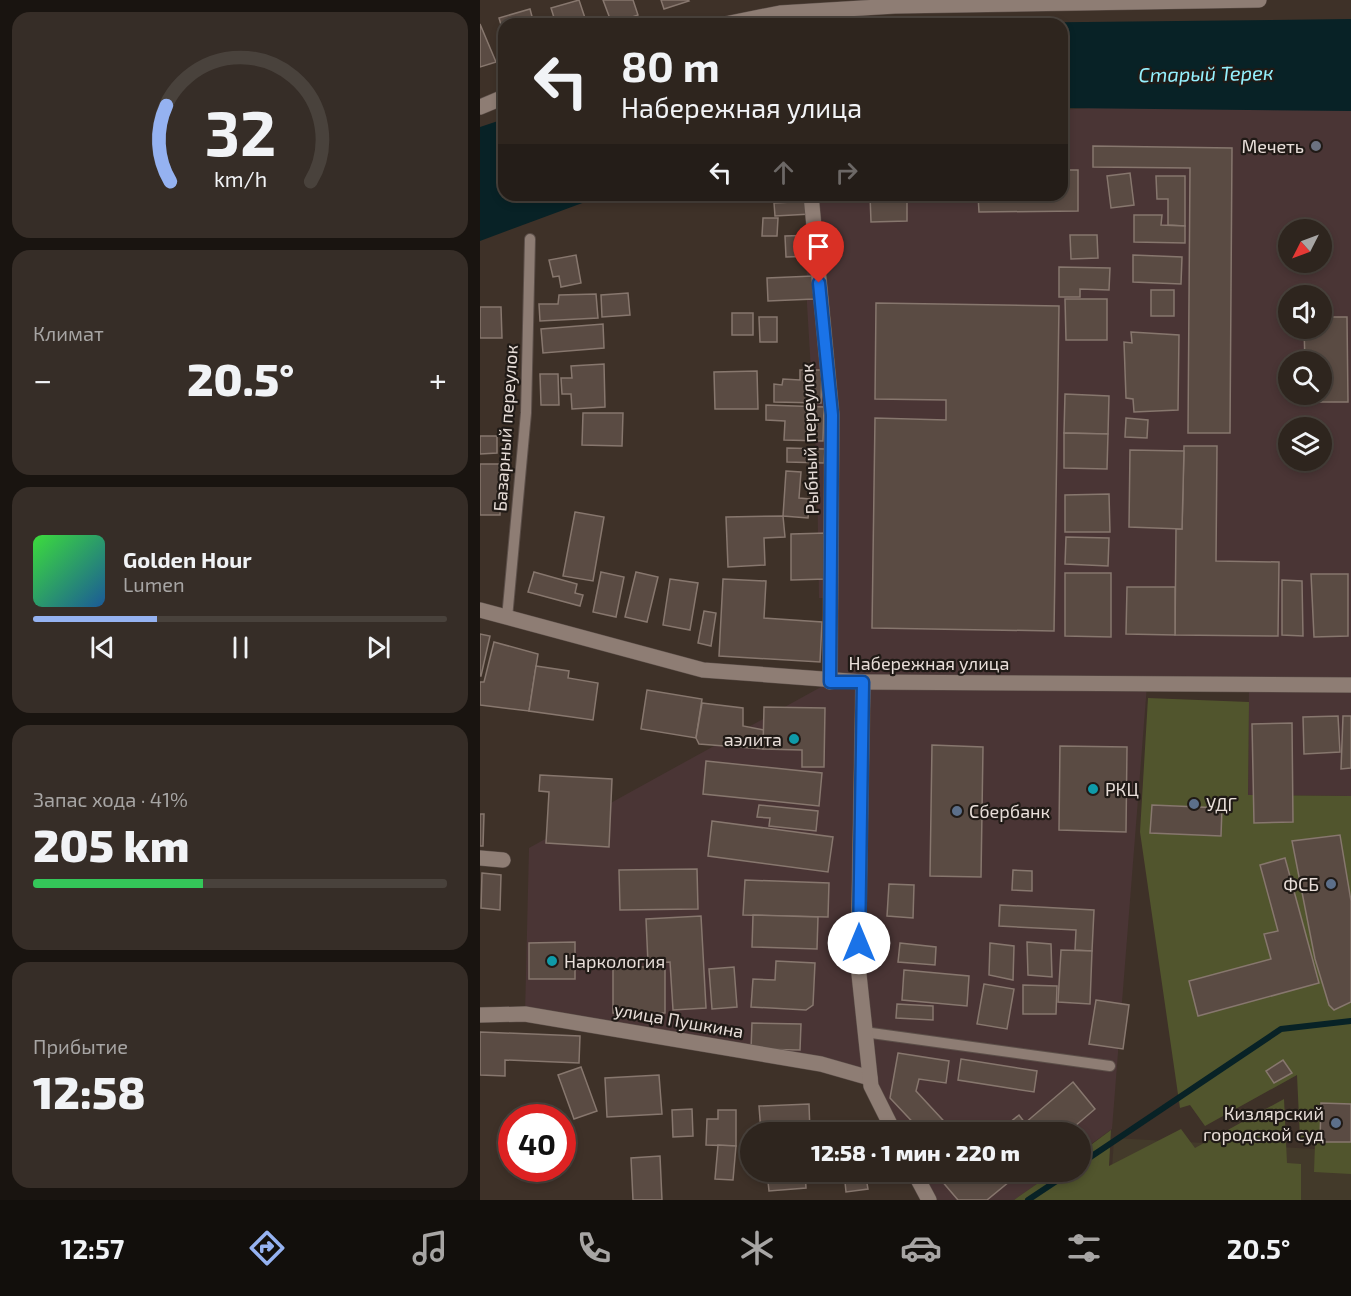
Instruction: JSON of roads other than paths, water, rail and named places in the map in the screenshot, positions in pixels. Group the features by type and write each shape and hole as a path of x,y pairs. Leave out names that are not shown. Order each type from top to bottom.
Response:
{"street":[{"path":"755,18 780,13 896,6 1259,0"},
{"path":"480,106 498,99"},
{"name":"Рыбный переулок","path":"812,201 832,415 830,682"},
{"name":"Набережная улица","path":"480,610 703,670 830,682 1351,685"},
{"path":"863,682 858,965 871,1086 889,1122"},
{"path":"480,858 503,860"},
{"name":"улица Пушкина","path":"480,1015 525,1014 822,1064 870,1078"},
{"path":"919,1182 929,1200"}],"lane":[{"name":"Базарный переулок","path":"507,618 526,413 530,238"},
{"path":"864,1032 1110,1066"}],"water":[{"name":"Старый Терек","path":"1351,19 1351,111 1068,108 1068,22"},
{"path":"498,121 498,201 588,201 480,241 480,127"}],"waterway":[{"path":"1091,1157 1281,1029 1351,1021"},
{"path":"1028,1200 1055,1182"}],"place":[{"name":"Мечеть","path":"1316,146"},
{"name":"аэлита","path":"794,739"},
{"name":"РКЦ","path":"1093,789"},
{"name":"УДГ","path":"1194,804"},
{"name":"Сбербанк","path":"957,811"},
{"name":"ФСБ","path":"1331,884"},
{"name":"Наркология","path":"552,961"},
{"name":"Кизлярский городской суд","path":"1336,1123"}]}
